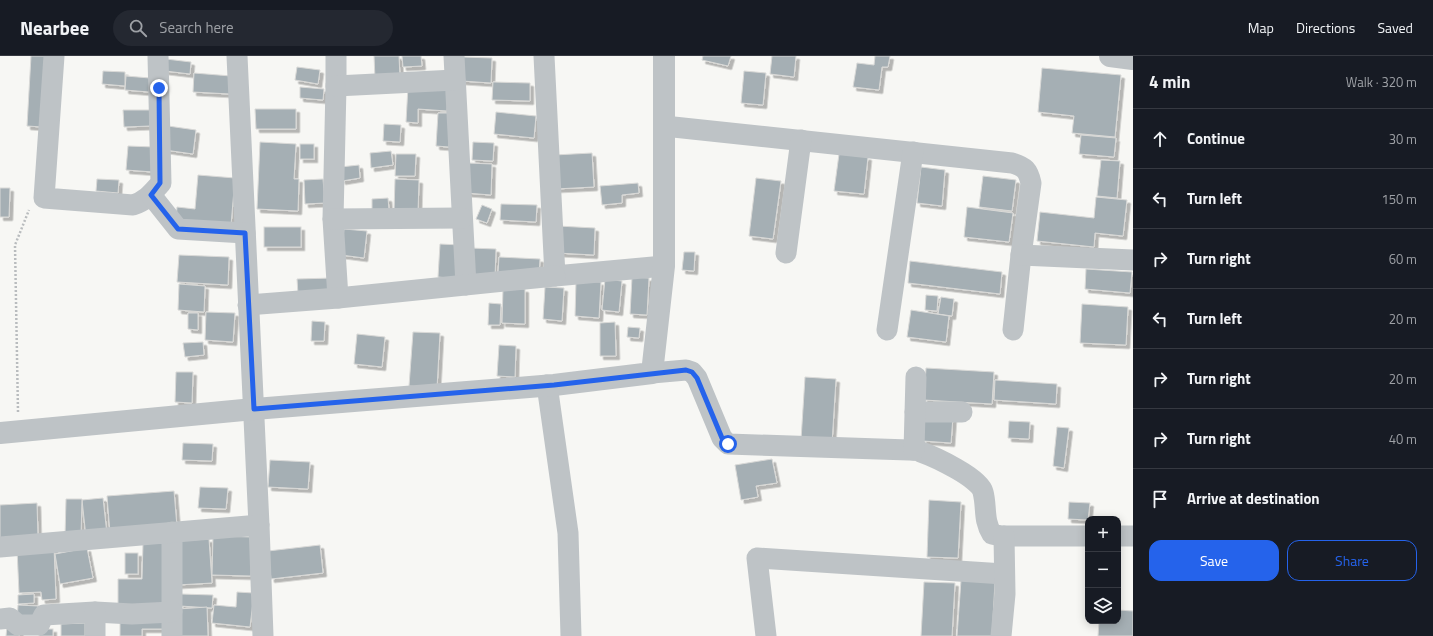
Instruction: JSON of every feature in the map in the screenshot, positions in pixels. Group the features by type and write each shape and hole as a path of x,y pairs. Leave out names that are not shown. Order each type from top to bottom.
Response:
{"street":[{"path":"54,56 44,198 133,205 142,203 151,195 160,183 158,56"},
{"path":"237,56 263,636"},
{"path":"336,56 333,219 338,298"},
{"path":"454,56 466,285"},
{"path":"544,56 555,276"},
{"path":"652,373 664,266 664,56"},
{"path":"1110,56 1133,59"},
{"path":"336,86 455,80"},
{"path":"664,126 1012,163 1023,166 1029,175 1031,183 1013,330"},
{"path":"786,254 802,140"},
{"path":"886,330 913,152"},
{"path":"151,195 178,229 245,233"},
{"path":"333,219 462,218"},
{"path":"1021,255 1133,260"},
{"path":"248,305 338,298 664,266"},
{"path":"9,432 254,409 547,385 686,370 692,372 697,378 722,438 728,444 914,450 956,469 977,482 983,490 987,526 992,534 1004,536 1085,536"},
{"path":"914,450 916,377"},
{"path":"547,385 568,533 572,636"},
{"path":"915,412 962,412"},
{"path":"0,547 259,525"},
{"path":"172,532 172,636"},
{"path":"1001,636 1005,594 1004,536"},
{"path":"1121,536 1133,536"},
{"path":"766,636 757,558 1004,574"},
{"path":"0,619 10,618 18,625 38,625 44,615 95,612 132,614 172,612"},
{"path":"94,636 95,612"}],"path":[{"path":"9,432 15,245 32,203 44,198"}],"building":[{"path":"31,56 47,56 43,127 27,126"},
{"path":"374,56 399,56 400,78 375,79"},
{"path":"402,56 421,56 422,66 403,67"},
{"path":"703,56 731,56 728,66 702,60"},
{"path":"772,56 796,56 794,77 770,74"},
{"path":"875,56 890,56 888,67 882,67 879,90 853,87 857,63 874,65"},
{"path":"463,57 492,58 491,83 462,81"},
{"path":"166,59 191,62 190,74 165,71"},
{"path":"297,67 320,70 318,84 295,80"},
{"path":"1042,68 1121,75 1115,137 1072,133 1074,116 1038,112"},
{"path":"103,71 125,72 125,86 102,84"},
{"path":"744,71 766,73 763,105 741,103"},
{"path":"194,73 231,76 230,94 193,92"},
{"path":"126,76 150,78 149,92 125,90"},
{"path":"493,82 530,83 530,101 492,100"},
{"path":"449,85 447,111 418,109 418,123 406,122 408,86"},
{"path":"300,87 324,89 323,100 300,98"},
{"path":"255,109 296,109 296,129 256,129"},
{"path":"123,110 150,110 150,126 124,127"},
{"path":"496,112 536,116 534,138 494,134"},
{"path":"438,113 450,113 449,147 436,146"},
{"path":"384,124 401,125 400,142 383,141"},
{"path":"168,126 196,130 193,154 165,150"},
{"path":"1081,135 1116,138 1114,157 1079,154"},
{"path":"260,142 296,144 294,179 299,179 298,211 257,209"},
{"path":"473,142 494,143 493,161 472,160"},
{"path":"300,144 314,144 314,159 300,159"},
{"path":"128,146 154,147 153,172 126,170"},
{"path":"391,151 393,165 371,168 370,153"},
{"path":"592,153 594,187 555,189 554,155"},
{"path":"396,154 416,154 415,176 395,176"},
{"path":"839,154 868,157 864,194 834,191"},
{"path":"1101,160 1120,161 1117,198 1097,196"},
{"path":"468,163 492,164 491,195 466,193"},
{"path":"359,165 360,178 342,181 340,167"},
{"path":"921,167 945,170 942,206 917,203"},
{"path":"198,175 235,178 231,225 176,220 177,207 195,209"},
{"path":"983,176 1016,180 1012,211 979,207"},
{"path":"756,178 781,181 773,239 749,236"},
{"path":"97,179 119,180 118,193 96,191"},
{"path":"323,179 325,203 305,204 304,180"},
{"path":"395,179 419,180 418,212 394,211"},
{"path":"638,183 639,193 622,195 622,203 602,205 600,186"},
{"path":"0,188 10,188 9,217 0,217"},
{"path":"1096,197 1127,200 1123,236 1095,233 1094,247 1037,241 1040,212 1094,218"},
{"path":"388,198 389,210 372,211 372,199"},
{"path":"501,204 537,205 536,222 500,220"},
{"path":"482,205 492,209 487,223 476,219"},
{"path":"967,207 1013,213 1009,242 964,237"},
{"path":"558,226 595,228 594,255 557,253"},
{"path":"264,227 301,227 301,247 264,247"},
{"path":"344,229 367,231 364,258 341,255"},
{"path":"440,244 461,245 459,279 438,277"},
{"path":"470,248 496,249 495,278 469,278"},
{"path":"684,252 695,252 694,271 682,270"},
{"path":"179,255 229,257 228,285 177,282"},
{"path":"499,257 540,259 539,275 498,273"},
{"path":"910,261 1002,272 1000,294 908,283"},
{"path":"1086,269 1132,272 1130,293 1085,289"},
{"path":"632,277 649,278 647,315 630,314"},
{"path":"332,278 332,293 298,295 297,279"},
{"path":"605,279 622,281 619,312 602,310"},
{"path":"576,281 601,282 599,318 575,316"},
{"path":"179,284 205,286 204,312 178,310"},
{"path":"545,287 564,288 562,321 543,319"},
{"path":"503,288 525,289 525,324 502,323"},
{"path":"926,295 938,296 937,311 925,310"},
{"path":"941,297 954,299 952,316 938,314"},
{"path":"489,303 501,304 500,325 488,325"},
{"path":"1082,304 1128,307 1126,345 1080,343"},
{"path":"911,310 949,316 946,342 907,337"},
{"path":"206,312 235,313 233,342 205,340"},
{"path":"188,313 198,313 198,330 188,329"},
{"path":"312,321 325,322 324,341 311,341"},
{"path":"615,322 616,356 600,356 600,323"},
{"path":"628,327 640,328 639,338 627,337"},
{"path":"413,332 440,333 437,388 409,386"},
{"path":"357,334 385,337 382,367 354,364"},
{"path":"203,342 204,355 185,357 183,343"},
{"path":"499,345 516,346 515,377 497,376"},
{"path":"926,368 994,372 992,404 924,400"},
{"path":"176,372 193,372 192,403 175,402"},
{"path":"805,377 836,379 832,443 801,440"},
{"path":"995,380 1057,384 1056,404 994,400"},
{"path":"925,414 953,416 951,443 923,441"},
{"path":"1009,421 1030,422 1029,439 1008,438"},
{"path":"1057,427 1069,428 1064,468 1053,466"},
{"path":"183,443 213,444 212,461 182,460"},
{"path":"772,459 777,483 756,486 758,497 741,500 735,465"},
{"path":"270,460 310,462 308,489 268,487"},
{"path":"200,487 228,488 226,509 198,508"},
{"path":"174,491 177,527 110,533 107,496"},
{"path":"103,498 107,534 86,537 82,500"},
{"path":"66,499 82,499 81,537 65,536"},
{"path":"929,500 961,502 958,558 927,557"},
{"path":"1069,502 1090,503 1088,516 1085,516 1085,520 1068,519"},
{"path":"37,503 38,538 0,540 0,505"},
{"path":"213,536 252,537 251,576 212,575"},
{"path":"209,539 212,583 177,585 173,541"},
{"path":"143,543 169,543 168,607 118,611 118,579 142,579"},
{"path":"320,545 323,573 271,579 268,551"},
{"path":"54,547 56,599 42,600 41,592 19,593 17,549"},
{"path":"87,548 93,578 60,584 55,554"},
{"path":"125,553 138,553 138,574 125,574"},
{"path":"961,580 995,582 992,636 957,636"},
{"path":"924,582 955,583 952,636 921,636"},
{"path":"237,592 254,593 250,627 212,623 214,605 236,607"},
{"path":"34,594 34,603 18,604 18,595"},
{"path":"181,594 213,595 212,608 180,606"},
{"path":"18,605 38,606 37,623 17,622"},
{"path":"207,607 208,636 179,636 178,609"},
{"path":"1121,610 1133,611 1133,636 1098,636 1099,624 1121,624"},
{"path":"170,617 170,629 142,629 142,636 120,636 120,618"},
{"path":"85,623 85,636 61,636 61,624"},
{"path":"7,626 20,628 19,636 6,636"},
{"path":"39,629 53,629 53,636 39,636"}],"route":[{"path":"159,88 160,183 151,195 178,229 245,233 254,409 554,385 686,370 692,372 697,378 722,438 728,444"}]}
